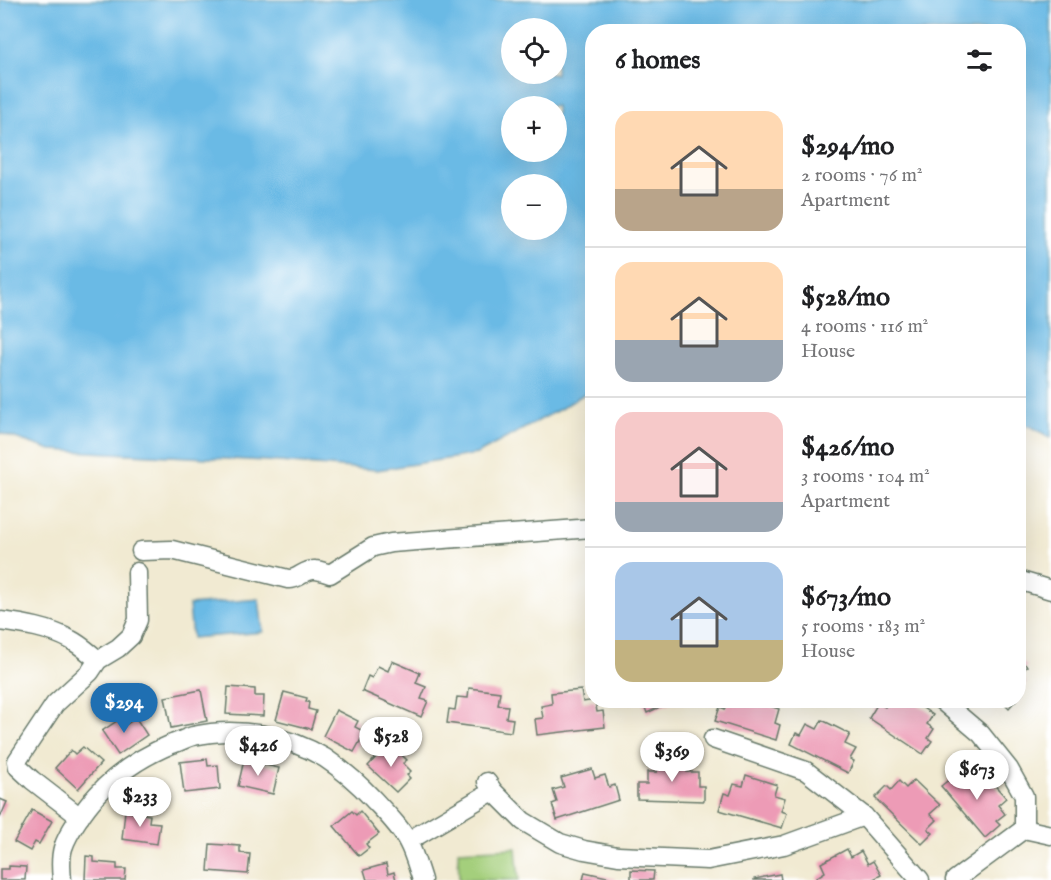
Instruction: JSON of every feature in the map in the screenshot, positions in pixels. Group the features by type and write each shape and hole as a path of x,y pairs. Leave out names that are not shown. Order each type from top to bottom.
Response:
{"street":[{"path":"141,551 172,550 294,580 315,569 330,574 373,547 391,543 585,529"},
{"path":"80,817 32,780 18,766 17,761 55,704 90,672 98,660 131,636 138,620 137,572"},
{"path":"1026,582 1051,590"},
{"path":"0,621 61,635 84,648 98,660"},
{"path":"950,708 981,734 1010,769 1024,796 1024,829"},
{"path":"62,880 60,868 63,848 80,817 110,781 135,762 160,749 193,736 235,731 270,736 298,745 343,771 387,814 408,841 422,880"},
{"path":"713,739 806,771 864,816 920,880"},
{"path":"408,841 490,786 523,821 560,843 618,856 708,860 784,846 864,816"},
{"path":"955,880 1024,829 1051,835"}],"green space":[{"path":"516,848 519,880 459,880 458,851"}],"water":[{"path":"0,0 1051,0 1051,438 1026,426 1026,24 585,24 585,393 477,454 377,470 267,461 51,450 0,433"},
{"path":"259,599 263,632 192,638 189,605"}],"building":[{"path":"392,661 420,673 416,683 426,687 421,699 428,701 421,717 362,691 368,676 372,678 378,666 388,671"},
{"path":"228,687 255,689 255,696 264,696 263,716 226,714"},
{"path":"469,688 500,692 498,705 508,706 506,718 513,719 511,732 447,723 449,709 455,710 457,697 468,698"},
{"path":"201,690 207,721 171,728 165,697"},
{"path":"581,690 585,708 596,708 597,712 603,711 605,727 537,735 535,719 543,718 541,706 552,704 551,693"},
{"path":"284,692 307,698 308,709 316,711 311,729 276,720"},
{"path":"645,708 658,708 647,713"},
{"path":"720,708 779,709 775,723 780,725 776,740 715,721"},
{"path":"875,708 923,708 933,715 927,724 934,729 928,738 932,741 923,754 869,718"},
{"path":"336,710 358,721 355,727 365,732 354,752 323,736"},
{"path":"123,717 127,724 136,718 147,735 118,755 102,731"},
{"path":"822,720 850,734 845,744 856,749 850,759 854,761 848,773 791,744 796,733 801,735 807,724 817,729"},
{"path":"389,743 407,760 403,763 411,771 407,775 410,778 396,792 368,766"},
{"path":"83,747 101,763 78,789 55,768 71,750 75,754"},
{"path":"207,759 208,766 218,765 220,789 184,793 180,762"},
{"path":"244,760 279,768 273,794 238,786"},
{"path":"657,760 687,761 687,772 698,772 698,786 704,786 704,801 637,799 637,784 647,784 647,772 657,772"},
{"path":"592,769 595,778 605,775 609,787 615,785 619,800 557,820 552,804 557,802 553,790 564,787 561,778"},
{"path":"970,771 977,779 984,773 1006,798 998,805 1005,814 996,821 1000,825 985,838 941,786 956,774 960,779"},
{"path":"746,775 777,785 774,795 785,798 781,811 787,813 782,828 719,810 724,793 730,795 734,784 743,786"},
{"path":"914,780 940,805 930,814 937,820 928,829 933,833 922,844 875,798 887,786 891,790 899,781 906,788"},
{"path":"0,799 7,802 0,818"},
{"path":"32,810 52,821 39,844 35,842 30,851 14,842"},
{"path":"125,811 150,815 149,822 160,823 157,844 122,839"},
{"path":"352,811 356,815 360,811 379,834 366,844 369,848 359,856 334,826"},
{"path":"210,844 240,846 240,853 250,854 248,874 208,871"},
{"path":"847,849 851,857 861,851 868,864 873,861 881,875 872,880 818,880 817,877 825,872 821,863"},
{"path":"86,856 94,857 94,862 117,864 117,869 126,869 125,880 85,880"},
{"path":"386,864 388,874 394,872 396,880 367,880 364,870"},
{"path":"9,866 26,867 25,880 0,880 0,869 9,869"},
{"path":"631,870 654,871 653,880 631,880"},
{"path":"585,872 616,879 616,880 583,880"},
{"path":"780,874 781,880 754,880 754,879"}]}
